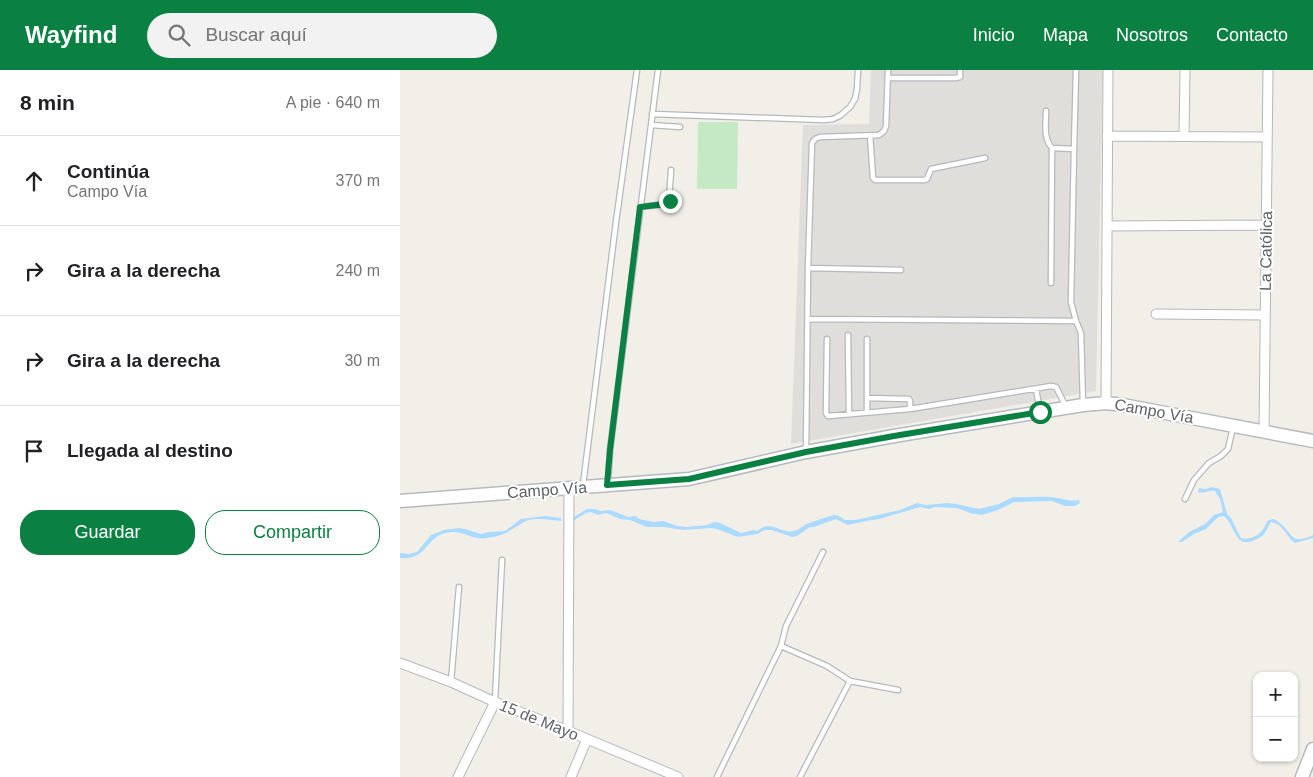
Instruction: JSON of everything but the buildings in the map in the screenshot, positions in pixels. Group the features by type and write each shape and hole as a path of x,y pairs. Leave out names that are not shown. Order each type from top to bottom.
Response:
{"street":[{"path":"1106,403 1108,70"},
{"path":"1184,136 1185,70"},
{"name":"La Católica","path":"1264,432 1268,70"},
{"path":"1107,136 1267,137"},
{"path":"1107,226 1266,225"},
{"path":"1156,314 1265,315"},
{"name":"Campo Vía","path":"400,501 689,479 806,452 1040,412 1106,403 1313,441"},
{"path":"568,731 569,488"},
{"name":"15 de Mayo","path":"400,662 678,777"},
{"path":"458,777 495,702"},
{"path":"571,777 587,739"},
{"path":"1302,777 1313,749"}],"lane":[{"path":"582,487 637,70"},
{"path":"607,485 658,70"},
{"path":"652,114 833,119 850,107 855,99 858,70"},
{"path":"806,452 808,268 812,143 820,137 879,135 884,131 886,126 888,70"},
{"path":"888,78 956,78 960,76 960,70"},
{"path":"1076,70 1070,295 1081,333 1083,405"},
{"path":"1046,111 1046,139 1048,144 1052,148 1074,149"},
{"path":"651,125 680,127"},
{"path":"870,135 872,178 874,180 924,180 927,179 931,169 986,158"},
{"path":"1051,283 1052,148"},
{"path":"640,207 666,204 670,201 671,170"},
{"path":"808,268 902,270"},
{"path":"808,319 1076,321"},
{"path":"848,335 849,414"},
{"path":"827,339 826,413 828,416 910,409 1051,386 1056,387 1067,408"},
{"path":"867,339 867,412"},
{"path":"1036,388 1040,412"},
{"path":"867,398 909,399 910,409"},
{"path":"1186,499 1194,480 1209,463 1228,449 1233,426"},
{"path":"717,777 782,646 786,626 823,552"},
{"path":"495,702 502,560"},
{"path":"451,682 458,587"},
{"path":"782,646 827,666 850,681 898,690"},
{"path":"800,777 850,681"}],"shaded area":[{"path":"871,70 1103,70 1096,391 791,444 803,125 869,124"}],"green space":[{"path":"698,122 738,122 737,189 697,189"}],"water":[{"path":"1212,487 1220,489 1227,514 1241,538 1245,539 1257,535 1267,521 1273,519 1281,524 1294,538 1301,539 1313,535 1313,538 1295,543 1279,525 1271,522 1261,537 1251,542 1244,542 1239,539 1224,516 1218,517 1206,529 1182,542 1178,542 1189,532 1205,524 1214,515 1223,512 1220,499 1215,491 1198,492 1199,488"},
{"path":"1013,497 1051,497 1079,500 1080,503 1075,506 1065,506 1052,501 1014,502 982,515 957,508 935,507 929,509 920,507 879,519 848,525 836,519 810,527 797,536 792,537 772,530 738,537 711,528 683,530 647,527 606,513 598,515 591,512 586,513 573,521 574,517 587,509 594,509 601,511 610,510 628,517 636,516 639,519 653,522 663,521 677,526 707,525 714,522 741,533 757,531 767,526 784,531 796,531 805,525 835,515 845,520 856,520 900,510 917,503 926,505 947,503 979,509 999,504"},
{"path":"545,516 561,518 561,521 530,520 504,534 487,538 476,538 460,533 448,532 436,537 415,556 400,558 400,553 409,554 417,552 431,535 444,530 459,528 481,534 505,531 521,519"}],"route":[{"path":"670,201 666,204 640,207 607,485 689,479 806,452 1040,412"}]}
